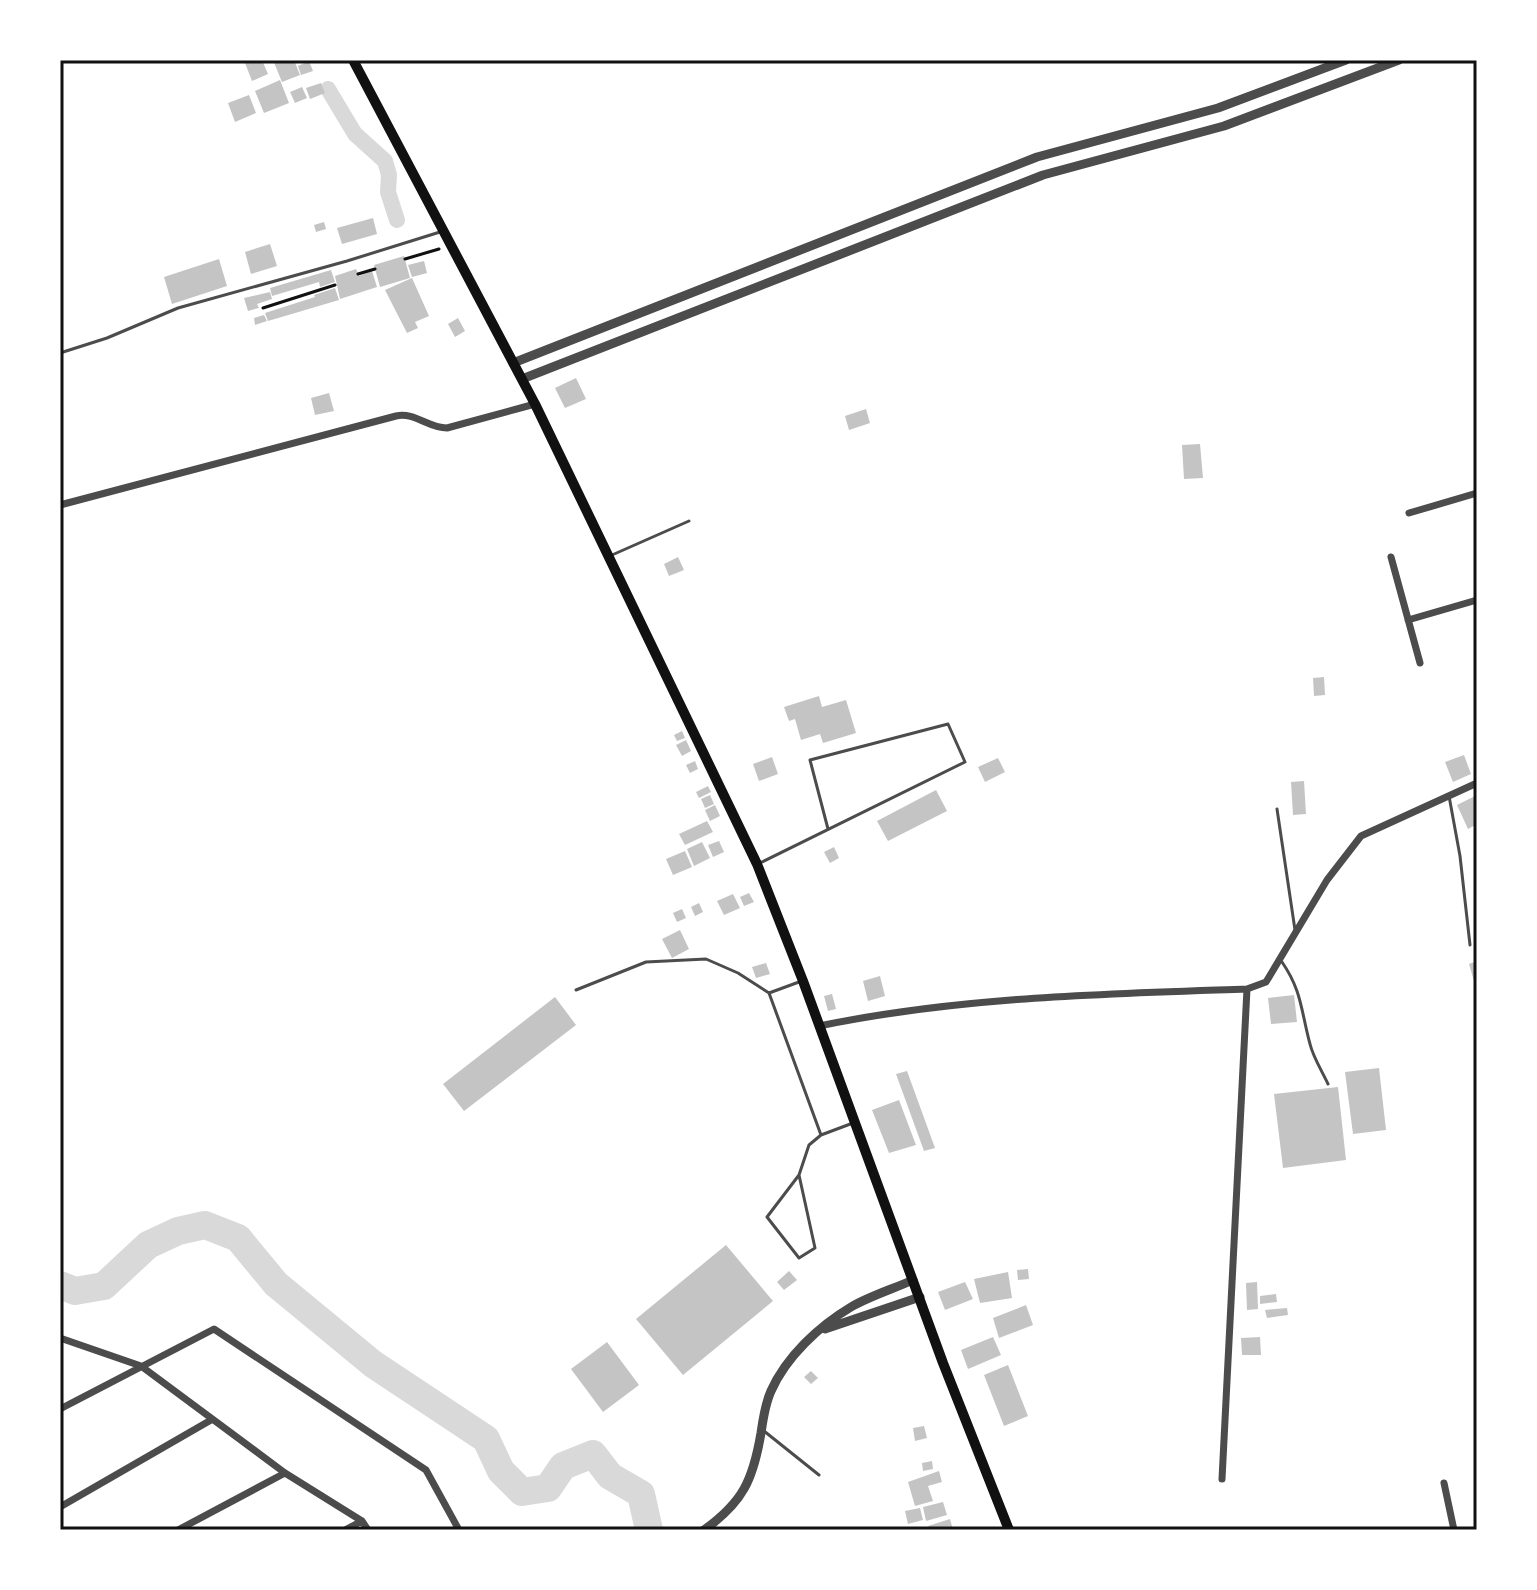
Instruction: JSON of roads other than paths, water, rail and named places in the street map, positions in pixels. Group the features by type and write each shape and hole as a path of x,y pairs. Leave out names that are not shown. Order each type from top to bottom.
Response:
{"main road":[{"path":"353,60 535,404 757,864 1009,1530"}],"street":[{"path":"513,363 1037,157 1218,108 1346,60"},
{"path":"522,379 1052,172 1238,121 1399,60"},
{"path":"936,196 943,214"},
{"path":"60,505 396,416 411,416 439,428 447,428 535,404"},
{"path":"1409,513 1477,493"},
{"path":"1391,557 1420,663"},
{"path":"1408,620 1477,600"},
{"path":"819,1026 884,1012 1024,998 1247,989 1266,982 1327,880 1361,836 1477,783"},
{"path":"1222,1479 1247,989"},
{"path":"704,1530 728,1513 743,1493 754,1468 771,1391 799,1349 851,1307 913,1280"},
{"path":"818,1331 920,1297"},
{"path":"60,1409 214,1329 426,1470 459,1530"},
{"path":"60,1338 141,1366 285,1473 362,1521 368,1530"},
{"path":"60,1507 211,1420"},
{"path":"178,1530 285,1473"},
{"path":"1444,1483 1454,1530"},
{"path":"345,1530 362,1521"}],"lane":[{"path":"60,353 107,338 178,308 347,261 443,230"},
{"path":"609,557 689,521"},
{"path":"757,864 965,762 948,724 810,760 828,829"},
{"path":"1449,796 1460,856 1470,945"},
{"path":"1277,809 1296,934"},
{"path":"576,990 646,962 700,959 713,960 769,993 821,1135"},
{"path":"1281,960 1295,980 1310,1046 1328,1084"},
{"path":"769,993 803,981"},
{"path":"799,1175 815,1248 799,1258 767,1217 799,1175 809,1145 821,1135 854,1123"},
{"path":"761,1428 819,1475"}],"waterway":[{"path":"328,89 355,134 385,161 389,175 388,192 397,220"},
{"path":"60,1285 75,1291 104,1286 148,1245 178,1231 205,1225 238,1238 276,1284 373,1364 486,1439 501,1471 522,1492 548,1488 563,1466 593,1454 610,1476 641,1494 649,1530"}]}
